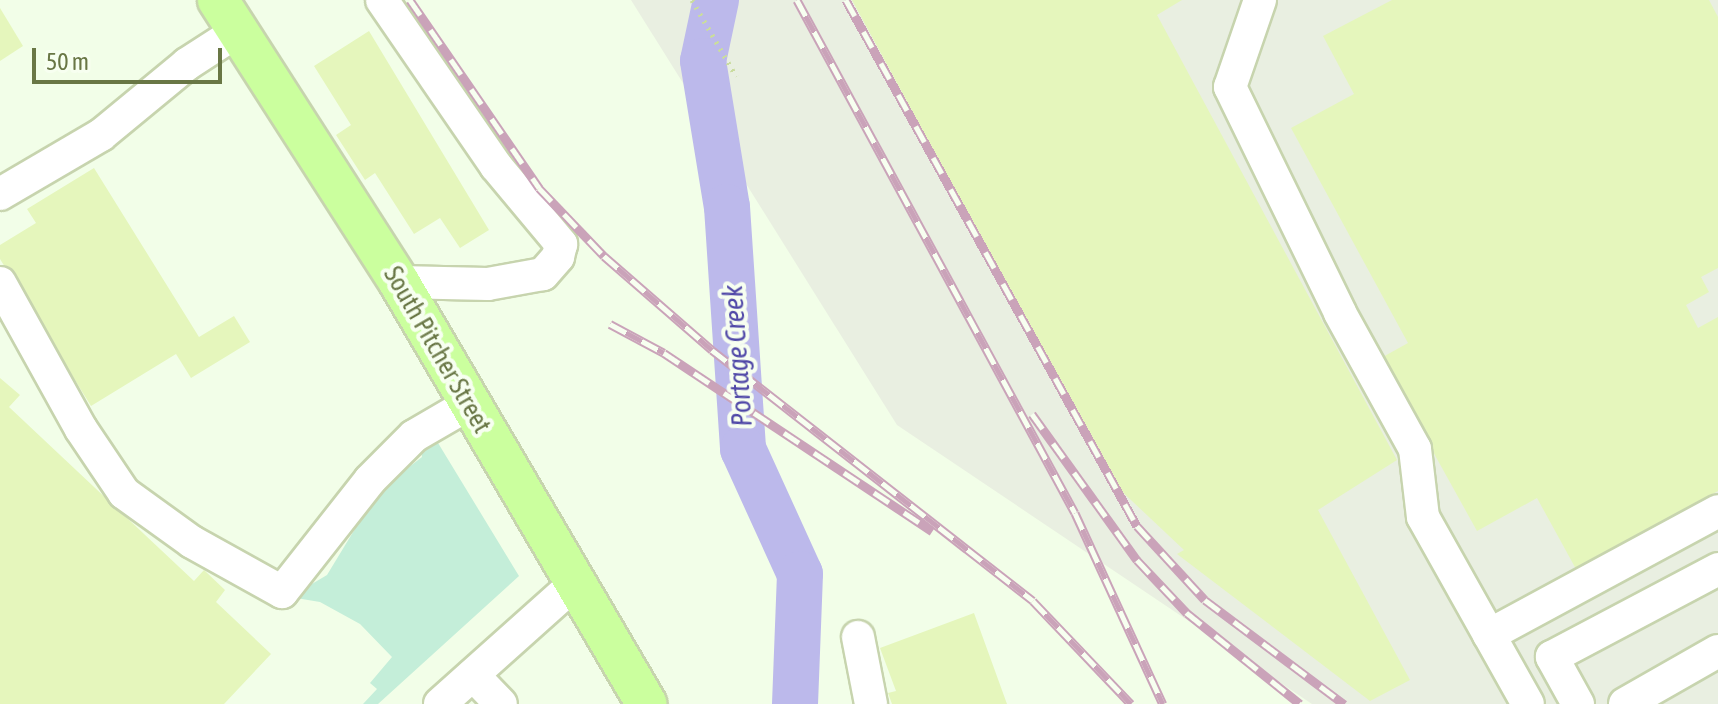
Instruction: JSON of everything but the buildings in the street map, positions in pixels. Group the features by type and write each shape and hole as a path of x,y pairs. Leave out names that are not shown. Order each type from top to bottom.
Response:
{"main road":[{"name":"South Pitcher Street","path":"228,15 399,282 573,585 647,704"}],"street":[{"path":"382,0 496,166 561,244 558,257 543,274 488,284 399,282"},
{"path":"1260,0 1230,87 1340,313 1415,449 1423,517 1528,704"},
{"path":"0,194 101,135 187,64 228,15"},
{"path":"0,283 81,429 124,493 192,542 282,592 370,480 414,436 469,404"},
{"path":"1489,635 1718,511"},
{"path":"1578,704 1552,657 1718,569"},
{"path":"440,704 573,585"},
{"path":"858,637 871,704"},
{"path":"1625,704 1718,651"},
{"path":"473,675 501,704"}],"path":[{"path":"692,0 736,76"}],"shaded area":[{"path":"631,0 1718,0 1718,704 1312,704 897,425"}],"green space":[{"path":"435,438 519,576 378,704 363,704 377,689 370,683 392,657 360,624 320,602 290,597 327,575 378,491 422,457 420,444"}],"waterway":[{"name":"Portage Creek","path":"716,0 703,61 727,207 743,449 800,574 795,704"}],"railway":[{"path":"410,0 539,188 604,256 712,350 1033,601 1131,704"},
{"path":"797,0 1075,513 1163,704"},
{"path":"846,0 1137,526 1205,600 1344,704"},
{"path":"610,324 664,353 932,531"},
{"path":"1032,414 1137,560 1187,613 1300,704"}]}
